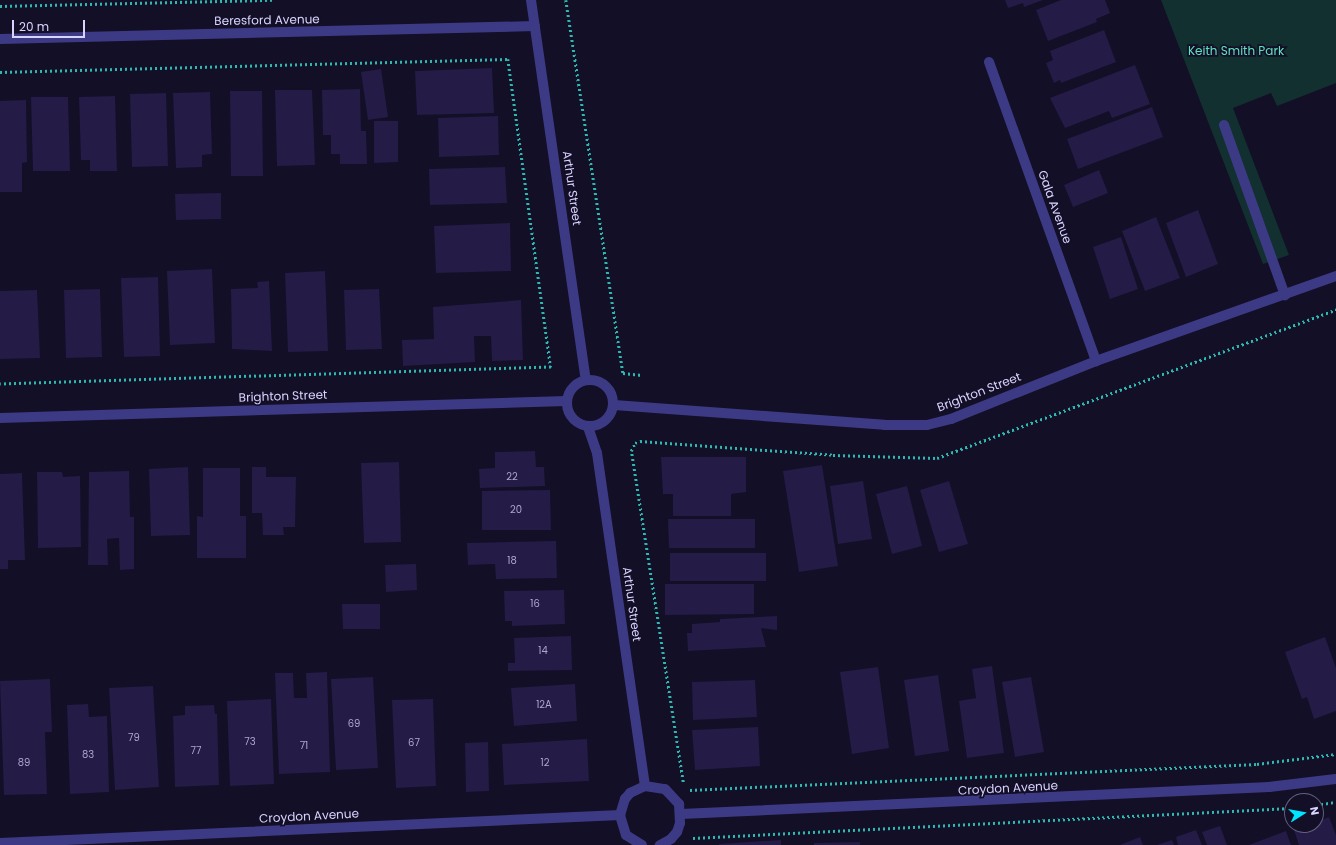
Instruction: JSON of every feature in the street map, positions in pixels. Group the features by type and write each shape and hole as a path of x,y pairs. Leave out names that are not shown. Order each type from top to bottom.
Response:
{"street":[{"name":"Arthur Street","path":"531,0 586,380"},
{"name":"Beresford Avenue","path":"0,39 535,26"},
{"name":"Gala Avenue","path":"989,62 1096,361"},
{"path":"1224,125 1286,295"},
{"name":"Brighton Street","path":"614,405 884,425 927,425 951,418 1096,361 1286,295 1336,276"},
{"path":"586,380 605,385 613,398 614,405 608,419 602,424 588,427 574,421 569,414 567,401 573,387 586,380"},
{"name":"Brighton Street","path":"0,418 567,401"},
{"name":"Arthur Street","path":"588,427 597,453 645,786"},
{"name":"Croydon Avenue","path":"681,814 1254,788 1336,779"},
{"path":"642,845 626,835 620,815 623,803 630,793 645,786 665,789 679,804 681,814 677,832 671,839 660,845"},
{"name":"Croydon Avenue","path":"0,843 620,815"}],"path":[{"path":"0,6 273,0"},
{"path":"566,0 623,373 642,375"},
{"path":"0,72 508,59 552,367 0,384"},
{"name":"Croydon Avenue","path":"1336,310 937,458 833,456 640,441 635,443 631,451 685,790 1257,764 1336,754"},
{"path":"1324,804 1336,802"},
{"path":"690,838 1284,808"}],"green space":[{"name":"Keith Smith Park","path":"1161,0 1336,0 1336,83 1277,106 1271,93 1233,108 1289,255 1263,264"}],"building":[{"path":"1005,0 1043,0 1024,7 1023,3 1008,8"},
{"path":"1061,0 1105,0 1110,13 1096,19 1097,22 1048,41 1036,10"},
{"path":"1104,30 1116,62 1061,83 1060,80 1054,83 1046,63 1053,60 1050,51"},
{"path":"1135,65 1150,104 1112,118 1109,111 1065,128 1050,98"},
{"path":"492,68 494,113 417,115 415,71"},
{"path":"381,69 388,117 368,120 361,72"},
{"path":"360,89 361,131 366,131 367,164 340,164 340,154 331,154 331,135 323,135 322,90"},
{"path":"275,90 312,90 315,165 277,166"},
{"path":"230,91 262,91 263,176 231,176"},
{"path":"210,92 212,154 202,155 202,167 176,168 173,93"},
{"path":"166,93 168,166 132,167 130,94"},
{"path":"115,96 117,171 90,171 90,160 81,160 79,97"},
{"path":"31,97 68,97 70,171 33,171"},
{"path":"26,100 27,162 22,163 22,192 0,192 0,101"},
{"path":"1152,107 1163,137 1078,169 1067,139"},
{"path":"498,116 499,155 439,157 438,118"},
{"path":"374,121 398,121 398,162 374,163"},
{"path":"505,167 507,203 430,205 429,169"},
{"path":"1099,170 1108,193 1073,207 1064,185"},
{"path":"221,193 221,219 176,220 175,194"},
{"path":"1198,210 1218,264 1186,277 1166,223"},
{"path":"1156,217 1180,278 1145,291 1122,231"},
{"path":"510,223 511,271 436,273 434,226"},
{"path":"1121,237 1138,289 1110,299 1093,247"},
{"path":"212,269 215,343 170,345 167,271"},
{"path":"325,271 328,351 288,352 285,273"},
{"path":"158,277 160,356 124,357 121,278"},
{"path":"269,281 272,351 232,349 231,289 258,288 257,282"},
{"path":"100,289 102,357 66,358 64,290"},
{"path":"379,289 382,349 346,350 344,290"},
{"path":"37,290 40,358 0,359 0,291"},
{"path":"521,300 523,360 492,361 491,336 474,336 475,362 403,366 402,340 434,339 433,307"},
{"path":"535,451 536,467 544,467 545,486 480,488 479,469 495,468 495,452"},
{"path":"661,457 746,457 746,492 731,494 731,516 673,516 673,494 663,494"},
{"path":"399,462 401,542 364,543 361,463"},
{"path":"822,465 838,566 799,572 783,471"},
{"path":"188,467 190,535 151,536 149,469"},
{"path":"252,467 266,467 266,477 296,477 295,527 283,527 284,535 263,535 262,513 252,513"},
{"path":"203,468 240,468 240,516 246,516 246,558 197,558 197,516 203,517"},
{"path":"129,471 130,517 134,517 134,569 120,570 119,538 107,539 108,565 88,565 89,472"},
{"path":"37,472 62,472 63,477 80,476 81,547 38,548"},
{"path":"22,473 25,560 8,560 8,569 0,569 0,474"},
{"path":"863,481 872,539 838,544 830,486"},
{"path":"949,481 968,544 939,552 920,490"},
{"path":"907,486 922,546 892,554 876,494"},
{"path":"550,490 551,530 482,530 482,491"},
{"path":"668,519 755,519 755,548 669,548"},
{"path":"556,541 557,578 496,579 495,564 468,565 467,543"},
{"path":"670,553 766,553 766,581 670,581"},
{"path":"416,564 417,590 386,592 385,565"},
{"path":"665,584 754,584 754,614 665,615"},
{"path":"564,590 565,624 512,626 512,621 505,621 504,591"},
{"path":"342,604 380,604 380,629 343,629"},
{"path":"777,616 777,630 761,628 766,647 688,651 687,633 692,633 692,624 720,622 720,619"},
{"path":"571,636 572,670 508,671 508,663 515,663 514,638"},
{"path":"1325,637 1336,668 1336,711 1314,719 1307,697 1302,699 1285,652"},
{"path":"992,666 1004,753 967,758 959,701 976,698 972,669"},
{"path":"878,667 889,748 852,754 840,672"},
{"path":"327,672 330,772 279,774 275,673 293,673 294,698 307,698 306,673"},
{"path":"938,675 949,751 915,756 904,680"},
{"path":"373,677 378,768 336,770 331,679"},
{"path":"1031,677 1044,752 1015,757 1002,682"},
{"path":"50,679 52,732 45,732 47,794 4,795 0,681"},
{"path":"755,680 757,717 693,720 692,682"},
{"path":"575,684 577,721 514,726 511,688"},
{"path":"153,686 159,787 115,790 109,688"},
{"path":"271,699 274,784 230,786 227,701"},
{"path":"433,699 436,786 396,788 392,700"},
{"path":"88,704 89,717 107,716 109,792 70,794 67,705"},
{"path":"214,705 215,714 217,714 219,785 175,787 173,716 185,715 185,706"},
{"path":"758,727 760,766 695,770 692,730"},
{"path":"587,739 589,781 504,785 502,744"},
{"path":"488,742 489,791 466,792 465,743"},
{"path":"1329,817 1336,835 1336,845 1299,845 1295,833 1324,833 1324,819"},
{"path":"1220,826 1227,845 1207,845 1202,832"},
{"path":"1196,830 1202,845 1178,845 1176,837"},
{"path":"1284,832 1287,833 1291,845 1249,845"},
{"path":"1140,837 1143,845 1120,845"},
{"path":"781,840 781,845 719,845 719,844"},
{"path":"1172,840 1174,845 1157,845"},
{"path":"860,842 860,845 814,845 814,843"}]}
